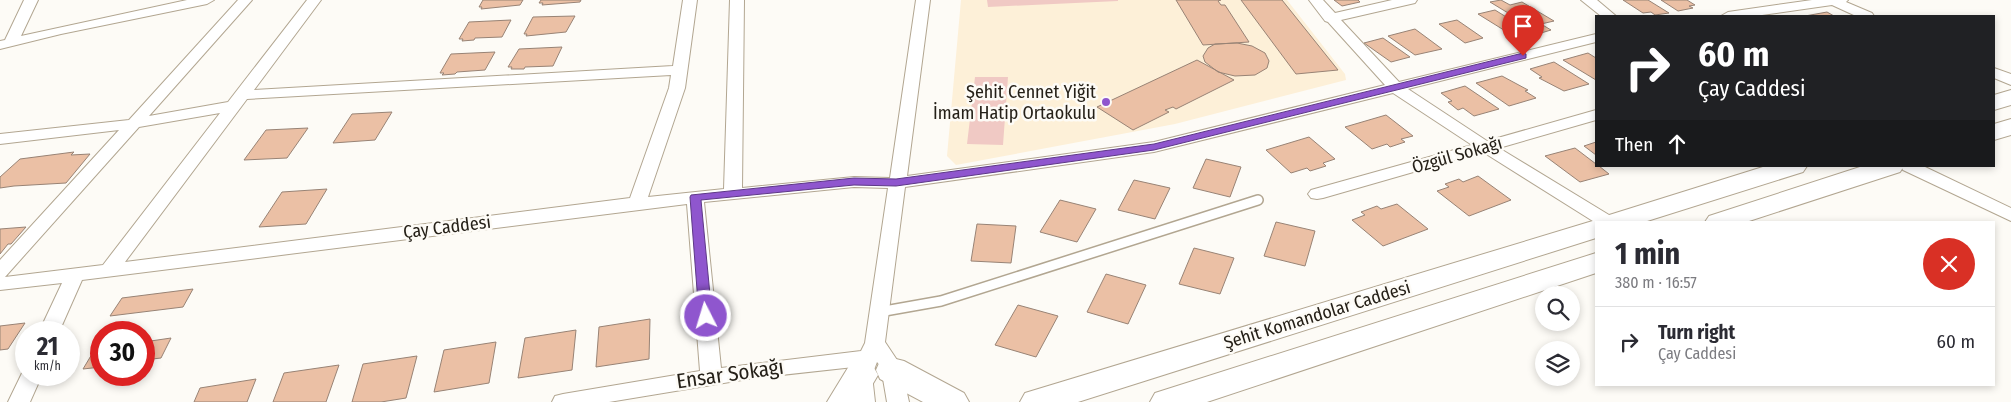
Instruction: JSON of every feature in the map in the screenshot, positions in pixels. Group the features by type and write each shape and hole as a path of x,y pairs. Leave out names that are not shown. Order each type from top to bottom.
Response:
{"main road":[{"path":"1995,103 2011,98"},
{"path":"1995,132 2011,127"},
{"path":"1619,221 1791,167"},
{"path":"1722,221 1888,167"},
{"name":"Şehit Komandolar Caddesi","path":"1037,402 1595,229"},
{"name":"Şehit Komandolar Caddesi","path":"1167,402 1595,262"},
{"path":"844,402 872,370 952,402"}],"street":[{"path":"5,44 30,0"},
{"path":"5,44 207,0"},
{"path":"0,272 131,124 245,0"},
{"path":"110,269 314,0"},
{"path":"638,203 677,88 690,0"},
{"path":"732,194 737,0"},
{"path":"898,402 872,370 896,183 923,0"},
{"path":"1316,0 1330,18 1395,87 1486,147 1606,221"},
{"path":"1330,18 1410,0"},
{"path":"1588,0 1608,15"},
{"path":"1735,15 1837,1 1865,15"},
{"name":"Çay Caddesi","path":"0,284 638,203 854,182 896,183 1154,147 1595,38"},
{"path":"0,139 131,124 238,100 680,70"},
{"path":"1995,72 2011,80"},
{"name":"Özgül Sokağı","path":"1317,194 1595,115"},
{"path":"1910,167 2011,216"},
{"path":"695,197 711,376"},
{"path":"55,321 75,274"},
{"name":"Ensar Sokağı","path":"563,402 711,376 804,364 872,370"},
{"path":"19,402 26,386"}],"lane":[{"path":"879,312 941,301 1258,200"}],"shaded area":[{"name":"Şehit Cennet Yiğit İmam Hatip Ortaokulu","path":"961,0 1287,0 1345,74 1346,80 1175,124 956,165 947,156"},
{"path":"987,0 1118,0 1118,1 988,7"},
{"path":"975,77 1008,77 1003,145 967,144"}],"building":[{"path":"483,0 523,0 520,5 481,9 482,7 479,7"},
{"path":"541,0 581,0 580,2 542,5 543,3 539,3"},
{"path":"1176,0 1221,0 1218,1 1221,5 1225,5 1249,42 1203,45"},
{"path":"1241,0 1282,0 1338,70 1296,74"},
{"path":"1334,0 1358,0 1360,2 1342,6"},
{"path":"1501,0 1510,5 1522,2 1554,21 1541,24 1551,30 1541,33 1490,2"},
{"path":"1623,0 1648,0 1669,13 1655,15 1651,12 1643,13"},
{"path":"1661,0 1687,0 1695,5 1689,6 1693,8 1678,11"},
{"path":"1495,10 1524,28 1507,32 1478,14"},
{"path":"1827,12 1832,15 1810,15"},
{"path":"575,16 566,32 526,36 527,34 524,34 533,17"},
{"path":"511,20 502,37 475,38 474,40 462,41 463,39 459,39 469,22"},
{"path":"1457,20 1483,38 1465,43 1439,24"},
{"path":"1415,29 1442,49 1415,55 1388,36"},
{"path":"1383,38 1410,57 1391,62 1364,43"},
{"path":"1237,43 1252,46 1265,53 1269,61 1267,68 1255,75 1235,76 1218,72 1205,62 1203,56 1208,48 1215,44"},
{"path":"562,47 553,66 525,67 524,69 511,69 512,67 508,67 519,49"},
{"path":"495,52 485,70 442,75 444,73 440,73 451,54"},
{"path":"1588,53 1595,57 1595,79 1563,60"},
{"path":"1197,60 1234,80 1176,109 1173,107 1165,110 1169,112 1133,130 1097,107"},
{"path":"1554,62 1589,84 1564,91 1539,78 1542,77 1530,69"},
{"path":"1502,76 1528,90 1525,91 1536,98 1509,106 1476,83"},
{"path":"1465,86 1499,109 1474,116 1463,108 1458,110 1448,102 1452,101 1441,93"},
{"path":"392,112 375,140 333,143 352,114"},
{"path":"1386,115 1413,136 1401,139 1405,142 1390,147 1387,144 1372,149 1345,127"},
{"path":"308,128 287,158 244,160 266,130"},
{"path":"1309,137 1335,159 1323,163 1326,166 1310,171 1307,168 1291,173 1266,150"},
{"path":"1595,142 1595,154 1584,146"},
{"path":"1575,148 1595,163 1595,167 1600,167 1609,174 1580,182 1545,156"},
{"path":"74,152 71,155 90,154 66,183 0,188 0,177 20,159"},
{"path":"1206,159 1241,167 1230,197 1193,188"},
{"path":"1478,176 1511,200 1469,216 1437,191 1449,187 1445,184 1459,179 1463,182"},
{"path":"1134,180 1170,188 1155,219 1118,210"},
{"path":"327,189 306,224 259,227 282,192"},
{"path":"1060,200 1096,209 1077,242 1040,232"},
{"path":"1397,204 1428,229 1383,246 1352,220 1365,215 1361,212 1377,206 1381,209"},
{"path":"1276,222 1315,231 1305,266 1264,256"},
{"path":"977,224 1016,226 1011,263 971,261"},
{"path":"26,227 11,244 8,244 0,254 0,229"},
{"path":"1194,248 1234,258 1220,294 1179,284"},
{"path":"1106,274 1146,285 1128,324 1087,312"},
{"path":"193,289 183,307 110,316 122,298"},
{"path":"1018,305 1058,316 1036,357 995,345"},
{"path":"650,319 649,359 596,367 599,327"},
{"path":"15,324 15,338 8,349 0,350 0,326"},
{"path":"576,330 572,370 518,378 525,338"},
{"path":"171,338 161,358 155,359 155,340"},
{"path":"496,342 489,383 434,392 444,350"},
{"path":"417,356 406,398 381,402 352,402 363,364"},
{"path":"90,357 90,368 83,369"},
{"path":"339,365 326,402 273,402 284,373"},
{"path":"256,379 247,402 194,402 200,388"}],"place":[{"name":"Şehit Cennet Yiğit İmam Hatip Ortaokulu","path":"1106,102"}],"route":[{"path":"706,316 695,197 854,182 896,183 1154,147 1523,56"}]}
